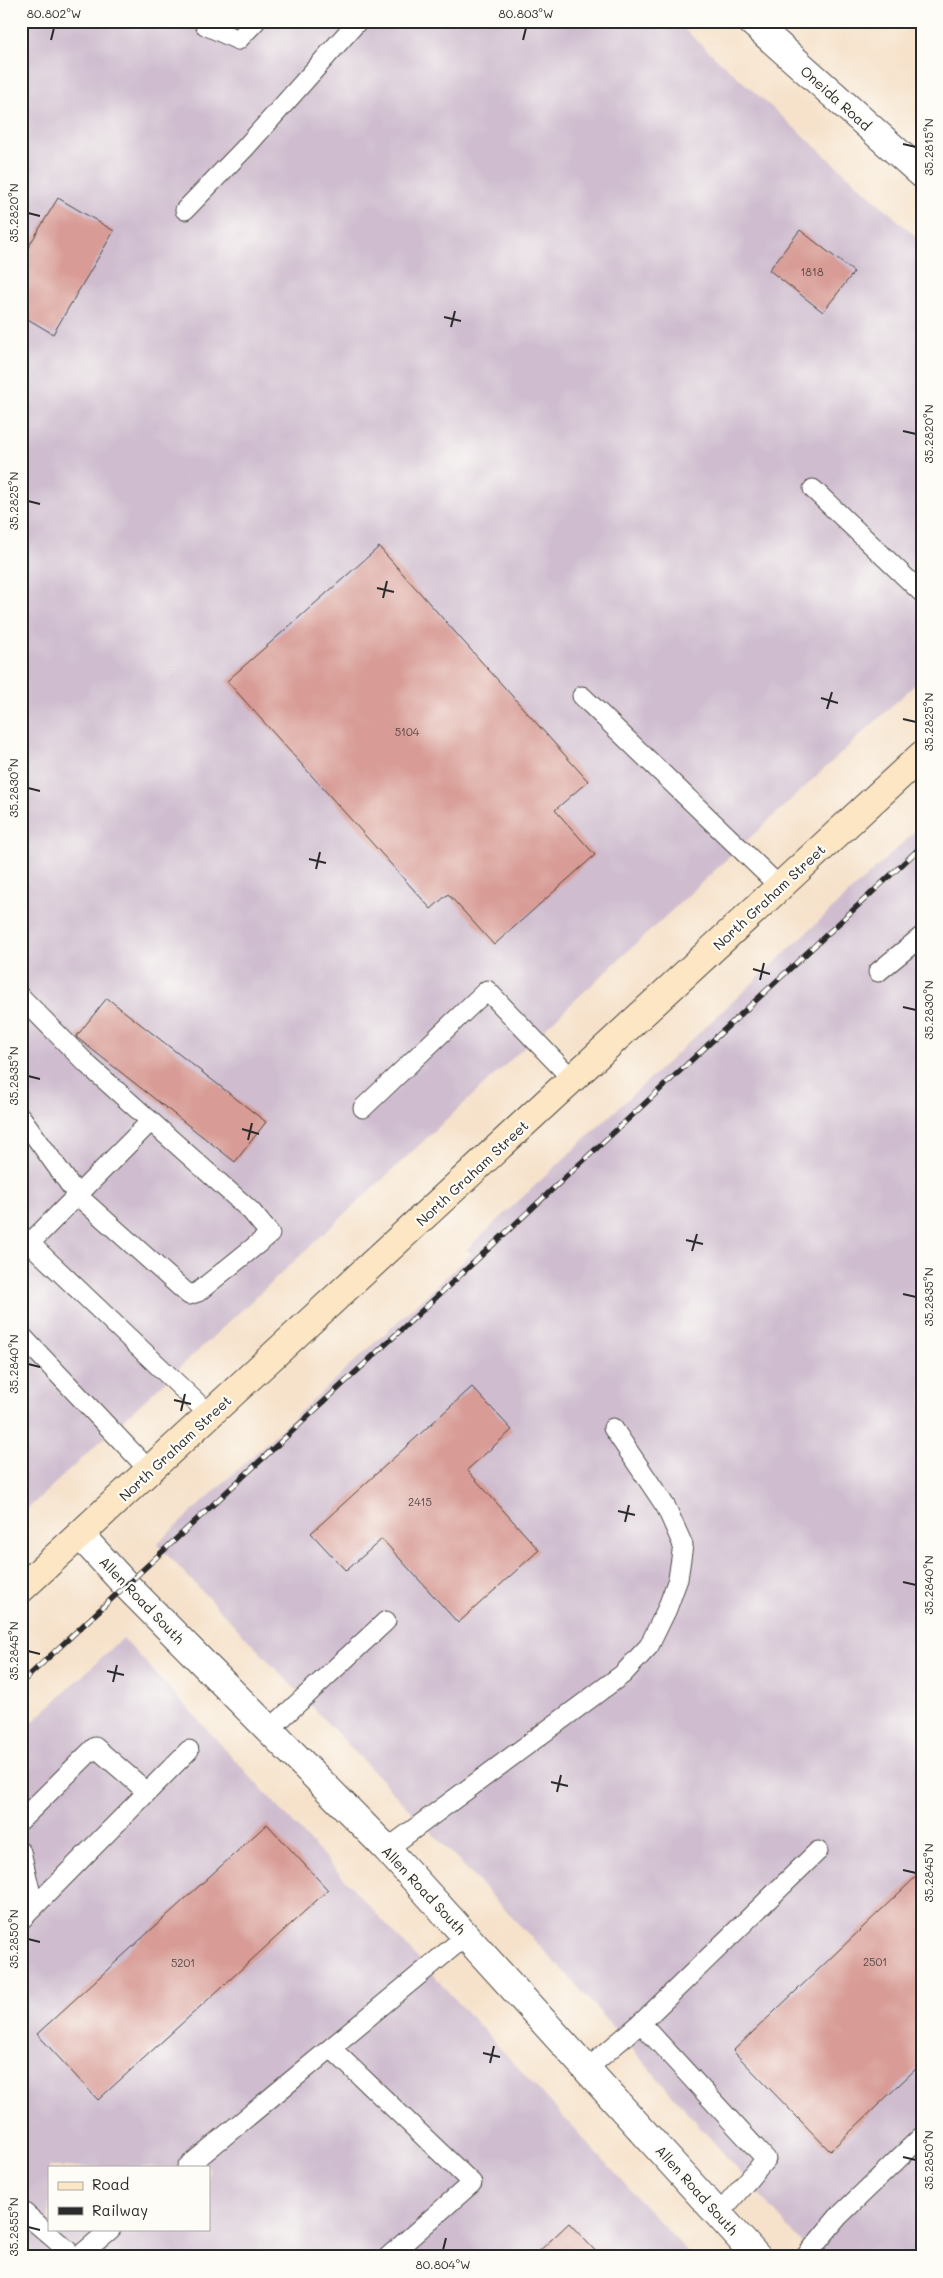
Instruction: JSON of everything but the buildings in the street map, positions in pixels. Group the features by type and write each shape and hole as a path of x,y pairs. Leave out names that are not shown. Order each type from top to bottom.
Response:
{"main road":[{"name":"North Graham Street","path":"21,1589 922,755"}],"street":[{"name":"Oneida Road","path":"751,21 922,174"},
{"name":"Allen Road South","path":"80,1535 126,1586 386,1849 588,2068 757,2257"}],"lane":[{"path":"204,25 238,40 256,21"},
{"path":"185,210 244,148 358,21"},
{"path":"813,489 922,593"},
{"path":"582,696 780,887"},
{"path":"878,972 922,936"},
{"path":"363,1108 487,990 573,1080"},
{"path":"21,998 88,1065 251,1211 270,1234 198,1292 189,1295 78,1196 21,1117"},
{"path":"150,1121 78,1196 26,1239 210,1415"},
{"path":"21,1335 150,1471"},
{"path":"386,1849 622,1674 648,1646 678,1579 683,1545 666,1507 613,1428"},
{"path":"269,1730 386,1621"},
{"path":"21,1820 95,1747 146,1791"},
{"path":"28,1913 146,1791 189,1750"},
{"path":"588,2068 641,2023 818,1851"},
{"path":"21,1852 28,1913"},
{"path":"188,2166 466,1936"},
{"path":"641,2023 766,2159 719,2214"},
{"path":"331,2048 472,2183 388,2257"},
{"path":"805,2257 838,2217 922,2136"},
{"path":"21,2210 77,2257 110,2230"}],"shaded area":[{"path":"21,21 675,21 922,242 922,678 21,1515"},
{"path":"922,825 922,2257 814,2257 569,1977 157,1544 471,1254 467,1249"},
{"path":"123,1638 692,2257 21,2257 21,1733"}],"railway":[{"path":"21,1683 922,846"}]}
